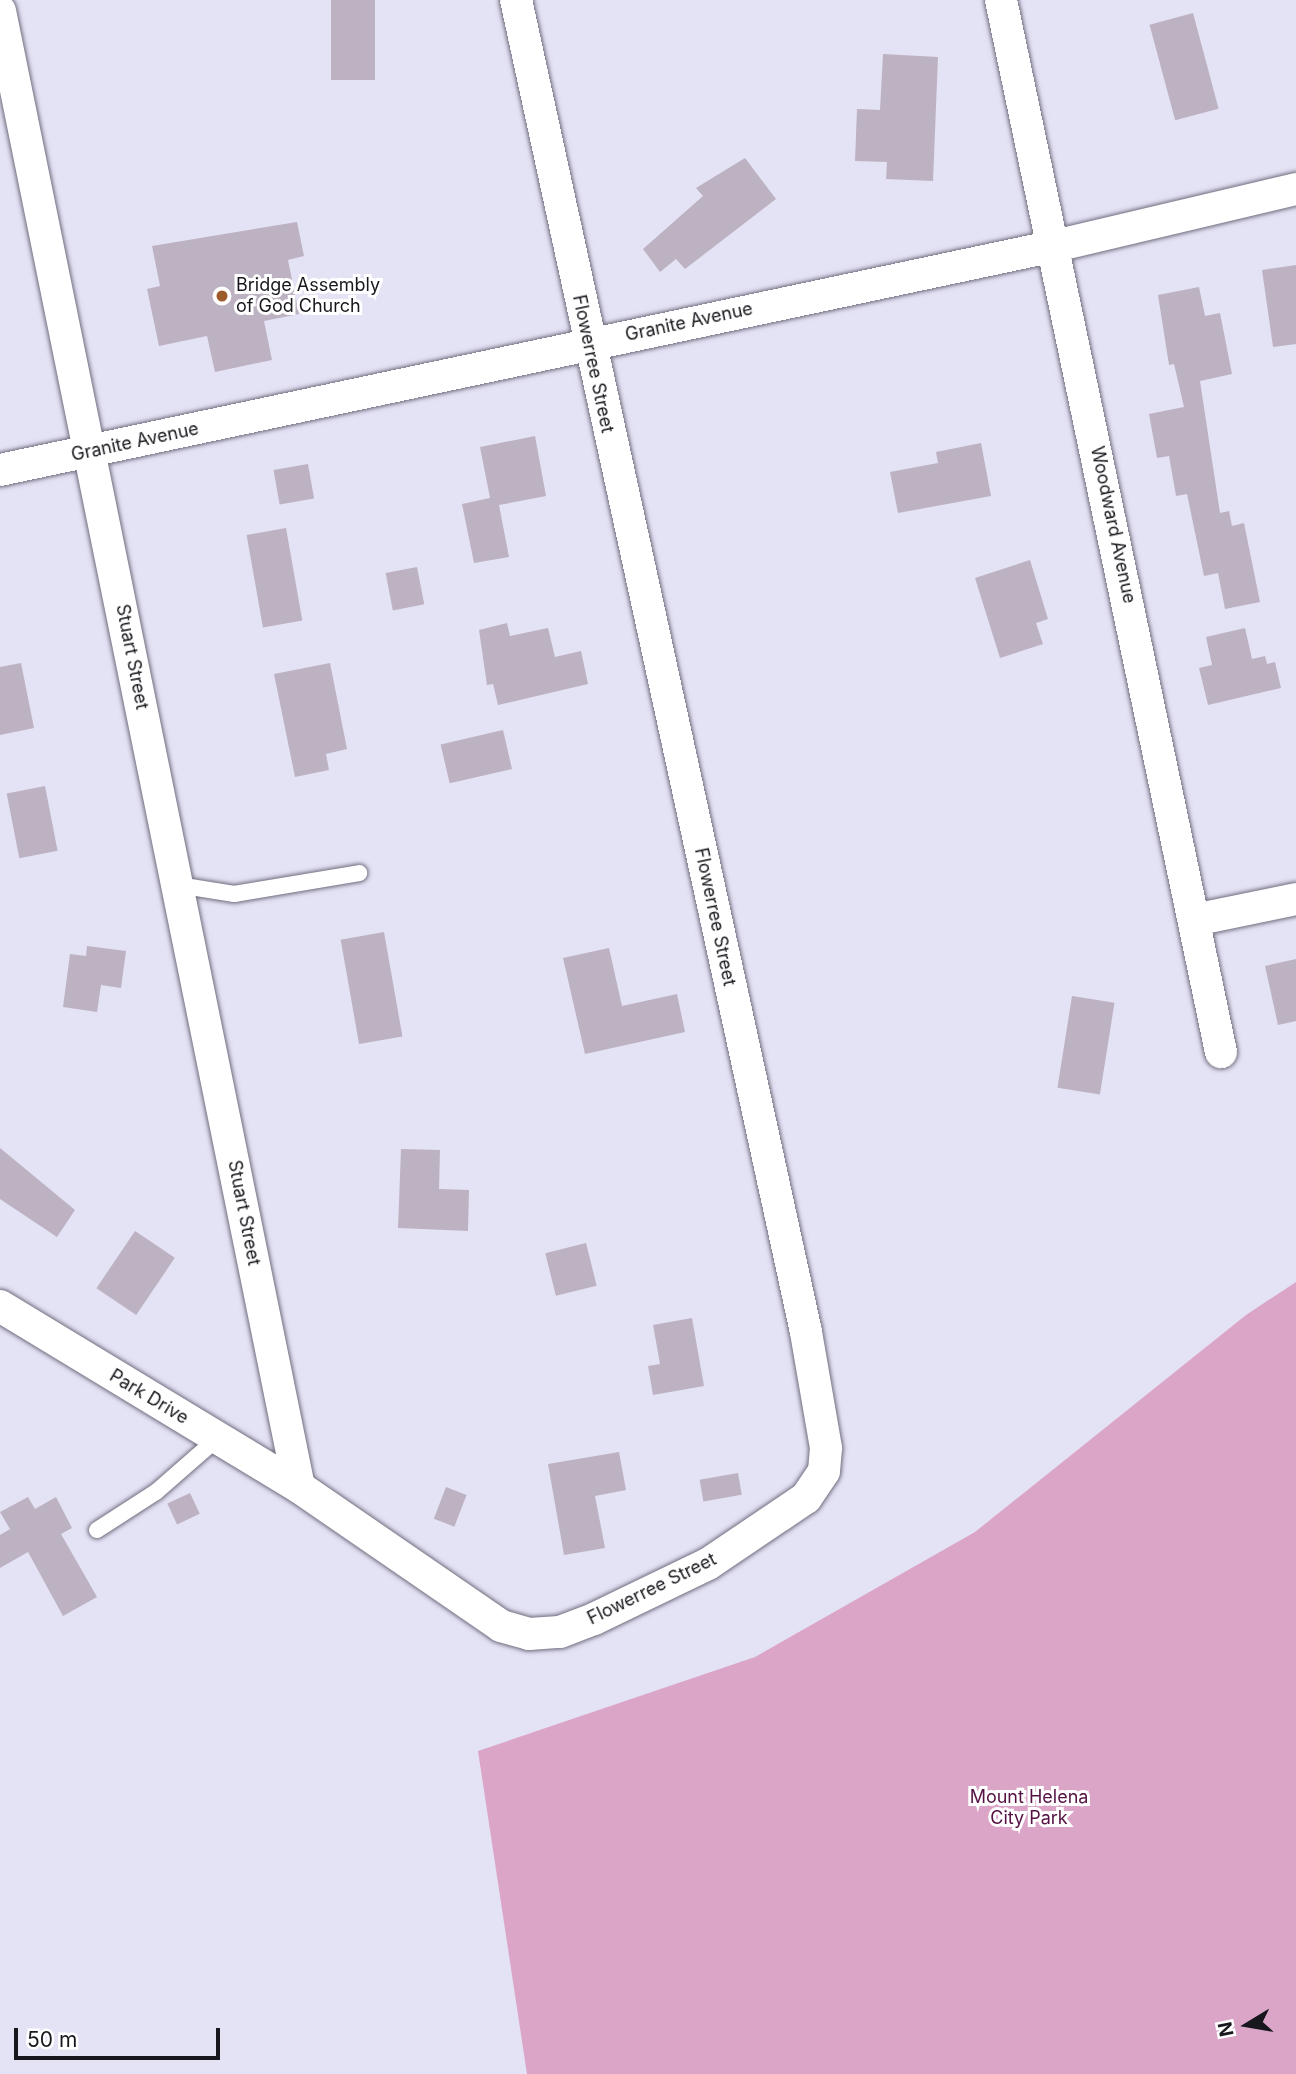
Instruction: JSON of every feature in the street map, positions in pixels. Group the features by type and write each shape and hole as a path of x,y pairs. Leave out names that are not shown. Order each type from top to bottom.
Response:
{"street":[{"name":"Flowerree Street","path":"501,1626 529,1634 560,1632 708,1564 806,1498 824,1471 826,1448 806,1332 516,0"},
{"name":"Woodward Avenue","path":"1001,0 1055,246 1221,1052"},
{"name":"Stuart Street","path":"0,11 299,1487"},
{"name":"Granite Avenue","path":"0,470 1055,246 1296,189"},
{"path":"1194,920 1296,899"},
{"name":"Park Drive","path":"0,1306 299,1487 501,1626"}],"lane":[{"path":"178,886 234,894 359,873"},
{"path":"97,1530 156,1492 218,1438"}],"green space":[{"name":"Mount Helena City Park","path":"1296,1282 1296,2074 527,2074 478,1751 755,1657 975,1532 1246,1315"}],"building":[{"path":"331,0 375,0 375,80 331,80"},
{"path":"1193,13 1219,109 1175,120 1150,25"},
{"path":"883,54 938,57 933,181 886,179 887,162 855,161 857,109 880,110"},
{"path":"745,158 776,199 685,269 676,259 660,272 643,249 703,196 696,188"},
{"path":"297,222 304,256 288,260 299,314 264,321 272,360 215,372 207,336 159,346 147,289 160,286 152,246"},
{"path":"1296,265 1296,344 1273,347 1262,270"},
{"path":"1199,287 1205,316 1220,313 1232,374 1200,381 1220,513 1229,511 1232,526 1244,523 1260,602 1225,609 1218,573 1204,576 1187,494 1176,496 1169,456 1157,458 1149,414 1184,407 1174,364 1169,365 1158,295"},
{"path":"535,436 546,496 499,505 509,557 474,563 462,504 490,498 480,447"},
{"path":"981,443 991,496 898,513 890,472 938,463 936,452"},
{"path":"308,464 314,498 280,505 274,470"},
{"path":"286,528 302,621 263,628 247,535"},
{"path":"1030,560 1048,619 1036,623 1043,644 1000,658 975,578"},
{"path":"417,567 424,604 393,610 386,573"},
{"path":"507,623 510,636 548,628 555,657 581,651 588,684 498,705 493,684 487,685 479,630"},
{"path":"1245,628 1252,659 1265,656 1267,664 1275,662 1281,688 1208,705 1199,668 1212,665 1206,637"},
{"path":"21,663 34,728 0,735 0,667"},
{"path":"330,663 347,749 326,754 329,770 295,777 274,674"},
{"path":"503,730 512,769 450,783 441,744"},
{"path":"45,786 58,851 19,858 7,793"},
{"path":"384,932 402,1036 359,1044 341,940"},
{"path":"87,946 126,951 121,988 101,985 97,1012 63,1007 70,954 86,956"},
{"path":"609,948 622,1006 677,994 685,1032 585,1054 563,958"},
{"path":"1296,959 1296,1021 1278,1025 1265,966"},
{"path":"1072,996 1114,1003 1100,1095 1057,1088"},
{"path":"0,1148 75,1210 57,1237 0,1199"},
{"path":"401,1149 440,1150 439,1189 469,1190 468,1231 398,1228"},
{"path":"135,1231 175,1258 136,1315 96,1288"},
{"path":"586,1243 597,1286 556,1296 545,1253"},
{"path":"692,1318 704,1386 653,1395 648,1366 660,1364 653,1325"},
{"path":"619,1452 626,1490 595,1496 605,1548 564,1555 548,1464"},
{"path":"738,1473 742,1495 703,1501 700,1480"},
{"path":"446,1487 467,1495 454,1527 434,1519"},
{"path":"190,1493 200,1514 177,1524 167,1504"},
{"path":"28,1497 35,1509 56,1497 72,1528 61,1534 97,1597 63,1616 28,1552 0,1568 0,1535 10,1529 0,1512"}],"place":[{"name":"Bridge Assembly of God Church","path":"222,296"}]}
